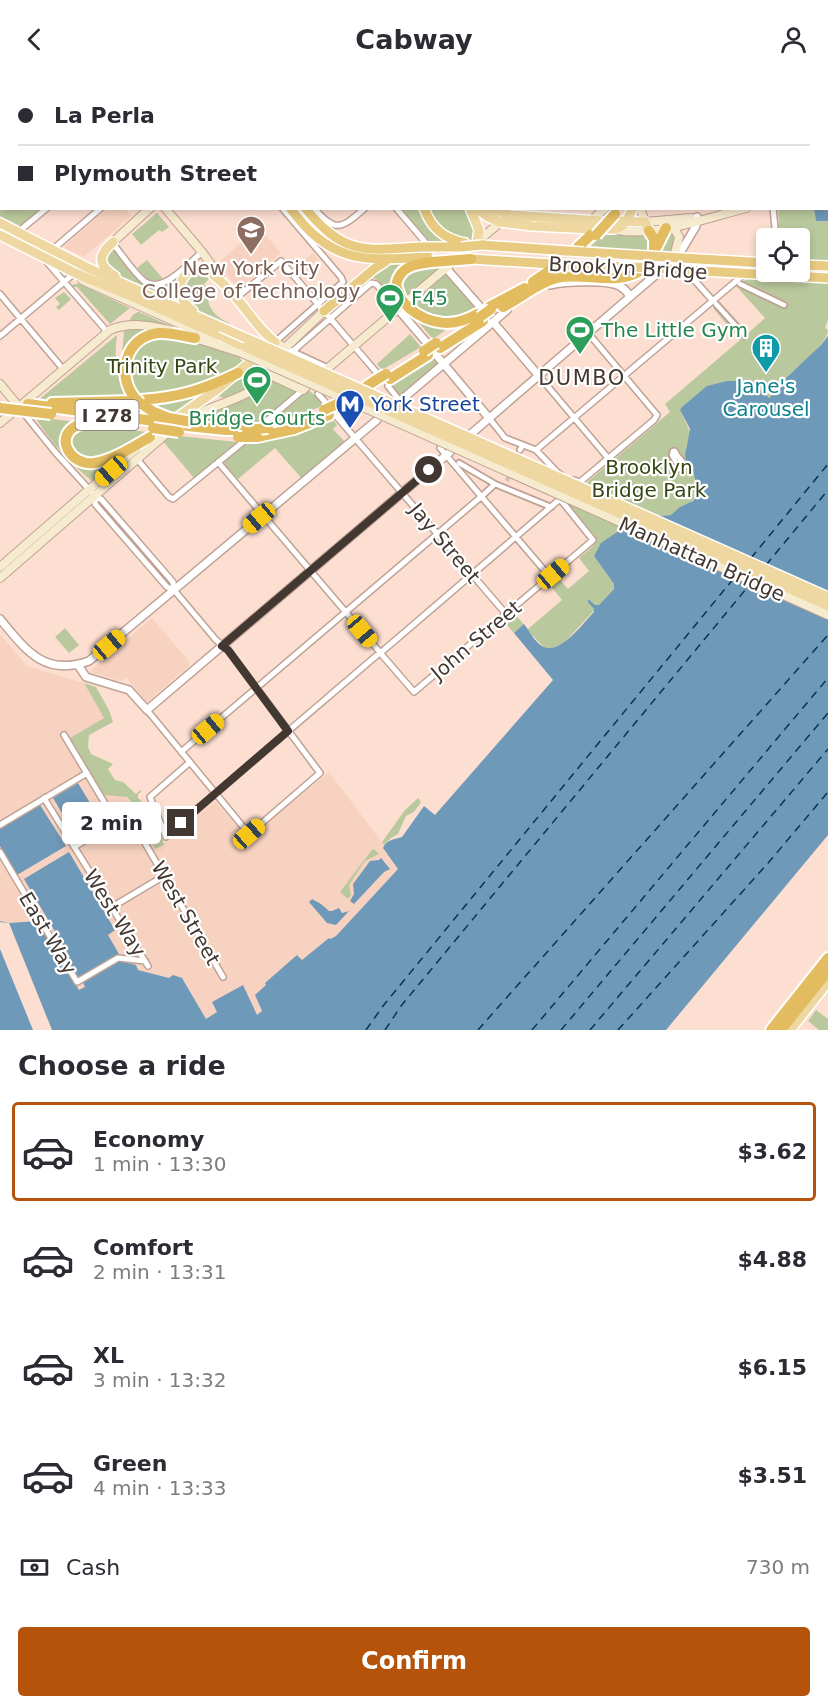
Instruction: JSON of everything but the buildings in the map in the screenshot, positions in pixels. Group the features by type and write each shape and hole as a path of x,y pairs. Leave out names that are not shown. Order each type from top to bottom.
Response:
{"highway":[{"path":"292,210 312,233 335,250 366,259 441,262"},
{"name":"Brooklyn Bridge","path":"307,210 323,229 335,238 348,244 374,250 480,243 756,258"},
{"path":"425,210 429,220 443,236 465,243 480,243"},
{"path":"580,248 594,228 615,218"},
{"path":"647,226 654,239 654,252 667,227"},
{"path":"324,311 378,266 396,259"},
{"path":"471,259 411,265 401,272 396,285 403,305 423,318 440,323 458,322 490,314 551,280 577,276 627,277 640,272"},
{"name":"Brooklyn Bridge","path":"471,259 828,278"},
{"path":"810,265 828,266"},
{"path":"379,381 490,314 529,289 557,267 490,314"},
{"path":"111,423 83,423 73,428 66,441 70,454 82,462 96,462 114,456 171,425 137,401 127,386 124,370 127,356 146,336 160,333 195,338"},
{"path":"0,401 52,408 169,398 215,384 238,373"},
{"name":"I 278","path":"0,408 52,408 243,436 257,436 294,429 335,408"},
{"name":"I 278","path":"52,408 111,423 219,429 243,436 266,425 293,422 335,408"},
{"path":"771,1030 828,958"},
{"path":"782,1030 828,971"}],"main road":[{"path":"123,284 106,270 102,264 102,257 113,242 148,210"},
{"path":"167,210 202,252 224,284 274,343 288,350 324,311"},
{"path":"471,210 480,243"},
{"path":"479,210 500,222 594,228"},
{"path":"495,210 510,215 529,213 594,228"},
{"path":"615,218 629,210"},
{"path":"640,210 647,226"},
{"path":"667,227 730,210"},
{"path":"480,243 510,215"},
{"path":"615,218 675,230 679,237 677,253"},
{"path":"647,226 697,219"},
{"path":"0,223 84,266 220,327"},
{"path":"0,235 75,273 126,294 244,350 828,606"},
{"path":"328,368 403,305 441,262"},
{"path":"220,327 186,305 180,288 184,277 196,269 207,270 224,284"},
{"path":"75,273 83,281 214,341"},
{"path":"0,423 24,406 106,333 124,326 158,327 214,341"},
{"name":"Manhattan Bridge","path":"220,327 828,597"},
{"name":"Manhattan Bridge","path":"214,341 244,350 828,615"},
{"path":"0,567 89,490 248,364 304,389"},
{"path":"171,425 208,408 244,396 260,385 270,374"},
{"path":"0,384 24,406"},
{"path":"0,578 166,434"},
{"path":"790,1030 828,982"}],"street":[{"path":"17,232 45,210"},
{"path":"52,249 99,210"},
{"path":"284,210 343,281 324,311"},
{"path":"316,210 327,222 337,226 346,224 363,210"},
{"path":"397,210 423,245"},
{"path":"773,210 775,228"},
{"path":"677,253 693,232 697,219"},
{"path":"113,242 144,281 158,284 163,284 202,252"},
{"path":"44,257 106,333"},
{"path":"236,298 281,261 354,346 379,381 400,401 444,364 490,314"},
{"path":"441,262 490,314 608,458"},
{"path":"0,336 84,266"},
{"path":"472,433 659,273"},
{"path":"689,274 745,336"},
{"path":"536,450 740,280 784,305"},
{"path":"274,343 373,282 403,305 432,349 505,438 521,448 536,450 557,472 580,482 654,420 657,415 589,334"},
{"path":"529,289 562,283 601,283 621,287 630,297"},
{"path":"0,294 63,369"},
{"path":"288,350 328,368"},
{"path":"266,425 304,389"},
{"name":"Jay Street","path":"318,394 335,408 356,438 506,614"},
{"path":"24,406 55,452 96,497 95,504 167,587 174,590 228,650 320,773 249,834 129,690 86,677 78,665"},
{"path":"0,619 30,654 41,660 62,666 78,665 90,661 377,420"},
{"path":"137,459 169,497 175,498 218,462 243,436"},
{"path":"440,448 448,454 550,577"},
{"path":"147,710 448,454"},
{"path":"218,462 380,653"},
{"path":"190,762 150,797 166,837 550,507 507,486 495,484 459,463"},
{"path":"181,752 495,484"},
{"name":"John Street","path":"380,653 414,692 593,540 560,499 550,507"},
{"name":"West Street","path":"64,735 116,822 142,838 223,977"},
{"path":"0,825 87,773"},
{"name":"West Way","path":"44,798 146,963"},
{"path":"74,847 116,822"},
{"name":"East Way","path":"0,852 77,982 118,958 146,963"},
{"path":"112,907 164,876"}],"shaded area":[{"name":"New York City College of Technology","path":"106,210 126,210 131,216 84,257 63,247"},
{"name":"New York City College of Technology","path":"259,227 281,253 239,289 224,271 220,261"},
{"name":"New York City College of Technology","path":"313,253 320,262 303,277 295,268"},
{"path":"152,618 189,661 189,666 147,702 126,677 121,681 90,671"},
{"path":"0,634 27,666 84,683 104,718 71,739 140,813 152,808 164,844 215,801 248,839 329,772 384,845 383,849 398,869 336,936 329,938 302,961 298,956 267,985 257,1001 262,1011 257,1015 212,1003 218,1012 206,1019 182,978 169,978 138,970 136,965 83,984 85,987 79,991 44,932 40,931 38,921 9,923 0,921"}],"green space":[{"path":"0,210 43,210 22,227 0,216"},
{"path":"402,210 422,210 439,237 447,242 431,243"},
{"path":"430,210 468,210 475,229 474,237 471,241 450,235 437,222"},
{"name":"Brooklyn Bridge Park","path":"778,210 814,210 816,221 828,221 828,320 825,328 828,330 823,342 786,378 787,383 769,399 756,385 727,381 680,410 690,432 686,448 688,464 697,482 698,489 694,499 672,515 657,516 624,526 604,542 594,556 614,584 614,589 563,644 545,648 533,636 518,630 514,633 503,620 513,612 528,629 562,600 549,584 558,577 568,589 589,571 579,558 593,546 595,536 565,501 670,412 665,404 740,340 713,308 720,302 748,333 765,318 737,287 756,271 756,282 810,282 810,228 779,228"},
{"path":"157,213 169,227 162,232 159,230 141,245 132,234"},
{"path":"668,232 675,238 673,249 670,253 658,252"},
{"path":"605,233 647,234 651,252 591,246"},
{"path":"113,249 147,286 165,287 187,270 177,288 179,302 133,285 108,269 104,260 106,254"},
{"path":"147,260 164,280 148,280 137,268"},
{"path":"411,263 403,266 398,303 378,280 371,277 383,266"},
{"path":"440,266 404,300 399,284 411,268"},
{"path":"195,272 210,278 204,284 209,304 215,314 229,323 228,325 196,311 184,298 184,281"},
{"path":"446,274 478,311 442,321 408,305"},
{"path":"80,284 130,308 110,324 77,287 72,287"},
{"path":"64,292 71,299 59,310 56,307 60,304 55,298"},
{"path":"407,309 451,326 433,339"},
{"path":"139,312 176,328 130,321 133,315"},
{"path":"132,328 158,330 121,362 124,332"},
{"path":"410,334 421,347 382,370 377,364"},
{"name":"Trinity Park","path":"117,335 117,368 122,384 131,398 37,401"},
{"name":"Trinity Park","path":"150,337 183,338 241,356 240,359 244,361 235,369 198,388 138,398 132,389 129,357"},
{"path":"434,358 438,364 402,395 391,384"},
{"path":"248,370 262,377 250,390 226,399 216,395"},
{"path":"270,380 298,391 258,424 221,424 191,420 207,411 247,397"},
{"path":"309,390 324,405 300,415 271,422"},
{"name":"Trinity Park","path":"206,391 175,416 144,403"},
{"name":"Trinity Park","path":"135,403 149,413 148,415 86,407"},
{"name":"Trinity Park","path":"35,417 77,422 66,432 78,464 130,451 93,482 61,452"},
{"path":"332,419 337,425 333,429 346,443 303,480 275,448 238,479 225,465 224,461 249,441 296,433"},
{"name":"Trinity Park","path":"99,426 147,432 126,444 127,446 98,459 76,456 70,441 76,430"},
{"path":"170,435 237,442 194,478 162,440"},
{"path":"65,628 79,645 69,653 55,637"},
{"path":"84,683 96,687 113,722 89,735 88,747 91,754 113,764 108,769 115,780 123,782 136,794 140,790 138,798 149,809 152,808 164,845 155,849 140,813 127,797 103,795 70,738 104,718"},
{"path":"418,798 421,802 414,812 406,816 398,834 384,845 382,842 405,810"},
{"path":"374,849 379,854 365,861 349,885 351,895 348,899 340,892"},
{"path":"816,1010 828,1019 828,1030 819,1030 808,1021"}],"water":[{"path":"814,210 828,210 828,221 816,221"},
{"path":"828,336 828,835 666,1030 0,1030 0,921 9,923 38,921 40,931 44,932 79,990 85,987 83,983 119,961 136,965 138,970 169,978 173,975 182,978 206,1019 217,1012 212,1002 243,985 257,1015 262,1011 255,995 266,985 265,983 297,955 302,960 329,938 336,936 398,869 383,848 386,843 402,837 424,806 435,815 553,680 514,633 524,624 542,646 556,647 563,643 594,612 588,599 595,605 599,605 614,589 614,584 594,556 601,543 630,523 671,515 680,507 693,501 698,490 692,469 686,462 685,455 690,429 680,410 682,407 707,386 727,381 756,385 769,398 786,383 786,378"},
{"path":"78,783 102,823 77,838 53,798"},
{"path":"40,805 66,846 17,875 0,846 0,829"},
{"path":"69,852 115,930 108,935 119,954 79,978 67,959 70,957 24,879"},
{"path":"381,858 390,869 384,872 354,904 350,901 354,894 353,884 370,861"},
{"path":"312,899 329,911 339,908 342,913 349,911 336,925 327,923 309,902"}],"pier":[{"path":"0,922 9,923 52,1030 33,1030 0,949"}],"ferry route":[{"path":"751,558 828,464"},
{"path":"766,565 828,490"},
{"path":"366,1030 383,1006 734,578"},
{"path":"385,1030 401,1006 751,583"},
{"path":"478,1030 828,635"},
{"path":"532,1030 828,678"},
{"path":"561,1030 828,713"},
{"path":"590,1030 828,749"},
{"path":"618,1030 769,862 828,792"}],"tunnel":[{"path":"507,481 511,472"}],"railway":[{"path":"248,342 524,464"},
{"path":"243,352 828,613"},
{"path":"515,463 828,602"}],"place":[{"name":"New York City College of Technology","path":"251,256"},
{"name":"F45","path":"390,324"},
{"name":"The Little Gym","path":"580,356"},
{"name":"Jane's Carousel","path":"766,374"},
{"name":"Bridge Courts","path":"257,406"},
{"name":"York Street","path":"350,430"}],"district":[{"name":"DUMBO","path":"582,378"}],"route":[{"path":"181,823 288,731 228,650 222,646 429,470"}]}
